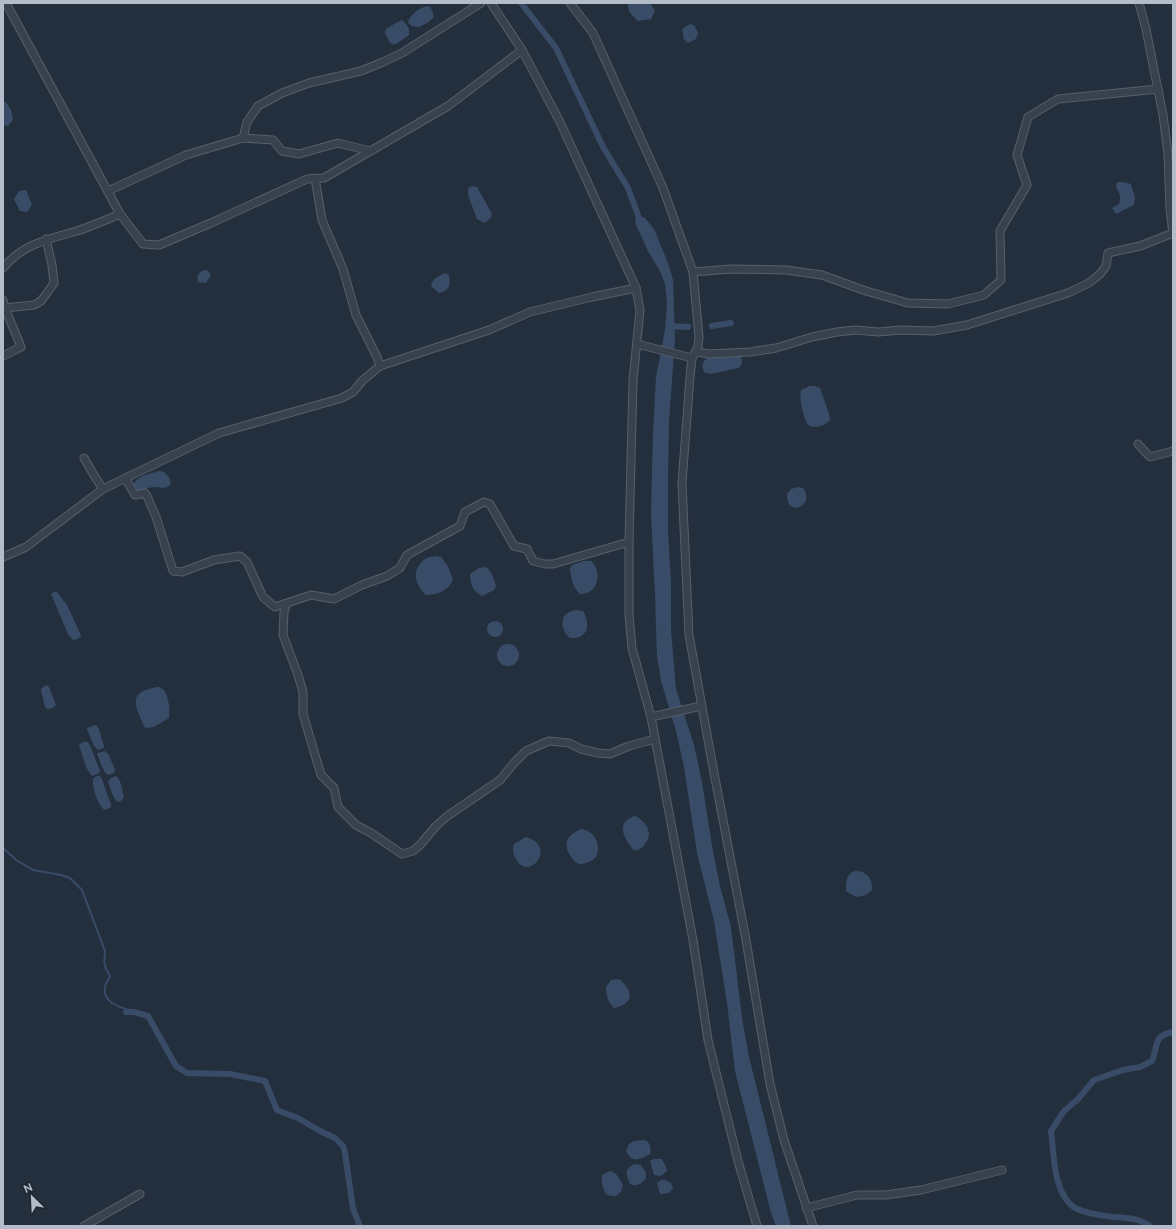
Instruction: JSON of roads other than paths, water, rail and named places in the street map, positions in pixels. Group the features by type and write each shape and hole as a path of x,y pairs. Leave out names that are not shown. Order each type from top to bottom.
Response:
{"street":[{"path":"6,3 120,214 143,244 159,245 211,223 294,184 307,179 324,178 448,106 522,50"},
{"path":"243,138 246,122 258,106 282,92 361,70 382,62 402,53 481,3"},
{"path":"491,3 522,50 564,129 636,288 640,310 633,380 629,542 629,614 632,648 651,717 694,940 708,1040 756,1226"},
{"path":"570,3 592,33 609,68 663,188 693,272 699,337 690,377 682,483 689,636 746,940 770,1084 784,1140 812,1226"},
{"path":"637,344 694,355 750,352 776,348 812,337 856,330 878,332 901,330 933,331 966,324 1068,292 1090,283 1100,274 1106,266 1108,252 1140,246 1173,233 1170,209 1168,154 1158,88 1146,28 1139,3"},
{"path":"693,272 731,269 786,270 822,275 866,292 908,303 948,304 984,295 1001,280 1000,231 1027,185 1017,155 1028,117 1058,99 1158,88"},
{"path":"108,191 186,155 243,138 273,140 282,151 299,154 338,143 370,151"},
{"path":"315,178 322,220 343,269 356,315 378,357 380,366"},
{"path":"3,268 17,254 33,244 104,221 120,214"},
{"path":"4,309 34,305 54,284 52,265 46,239"},
{"path":"3,557 26,547 103,489 219,433 342,398 353,392 363,380 380,366 489,330 530,312 592,296 636,288"},
{"path":"3,300 4,309 21,347 3,356"},
{"path":"1138,444 1150,457 1173,450"},
{"path":"84,458 103,489"},
{"path":"124,478 135,495 145,493 147,496 156,517 173,571 182,572 214,560 240,556 247,562 263,597 275,607 311,595 334,598 362,585 387,576 400,568 407,555 460,526 465,512 484,502 490,504 493,508 514,546 527,549 533,561 553,564 629,542"},
{"path":"287,603 284,612 283,635 298,675 302,692 303,714 321,775 334,788 338,807 356,825 371,833 402,854 413,851 446,817 500,780 526,751 548,741 569,743 581,749 610,754 629,746 655,739"},
{"path":"651,717 701,706"},
{"path":"806,1208 857,1195 886,1194 921,1190 1002,1170"},
{"path":"84,1226 140,1194"}],"water":[{"path":"627,3 650,3 655,11 651,19 638,21 630,13"},
{"path":"429,6 434,17 428,22 421,26 414,27 408,22 416,11"},
{"path":"402,20 408,27 409,35 396,44 391,44 385,34 386,29"},
{"path":"690,24 694,25 698,33 696,39 688,43 684,39 682,29"},
{"path":"6,102 11,110 13,120 8,126 3,125 3,103"},
{"path":"1117,182 1131,184 1135,198 1134,205 1116,214 1112,208 1120,202 1120,196 1116,187"},
{"path":"472,186 477,187 492,214 490,219 484,223 477,219 468,195 468,188"},
{"path":"26,190 32,205 27,212 20,211 14,199 19,191"},
{"path":"640,216 645,218 654,229 668,263 673,280 675,340 669,421 668,530 671,582 671,630 676,689 694,745 702,782 720,886 731,927 742,1018 749,1057 791,1226 776,1226 771,1213 735,1071 727,1003 714,921 697,853 684,767 676,731 661,681 657,656 651,514 653,432 656,377 665,330 667,303 665,284 660,271 648,251 636,225 635,219"},
{"path":"207,270 211,275 206,283 198,282 197,277 199,273"},
{"path":"445,273 449,275 450,282 445,291 439,293 431,286 436,278"},
{"path":"740,355 742,362 739,368 710,374 704,372 704,360 708,357"},
{"path":"810,386 820,388 830,420 825,424 813,427 808,425 802,408 801,398 801,390"},
{"path":"160,471 165,473 169,478 171,484 169,486 164,488 155,487 138,492 133,484 135,481 145,475"},
{"path":"798,487 803,488 806,495 806,500 803,505 795,508 791,506 788,501 787,494 791,489"},
{"path":"435,556 441,557 448,566 453,580 451,584 442,592 426,595 416,580 416,571 424,560"},
{"path":"584,561 591,561 595,566 598,577 595,587 591,591 580,594 574,586 570,569 572,565"},
{"path":"486,567 494,578 496,586 494,590 482,596 476,592 473,587 470,574 479,568"},
{"path":"57,592 67,605 81,636 78,639 73,640 68,634 51,594"},
{"path":"576,610 583,611 587,621 587,626 584,634 576,638 570,638 565,633 563,620 566,614"},
{"path":"492,621 498,621 503,626 501,635 498,637 492,637 487,632 487,626"},
{"path":"508,644 512,645 518,651 518,659 512,665 508,666 504,665 498,659 497,655 498,651 504,645"},
{"path":"46,685 49,687 56,705 53,708 47,709 45,707 41,690"},
{"path":"157,687 164,691 168,699 169,718 154,727 145,728 136,706 137,697 143,691"},
{"path":"96,725 99,729 104,746 104,748 98,750 94,746 87,729"},
{"path":"84,742 88,742 100,771 92,776 86,766 79,746"},
{"path":"105,751 109,755 115,770 114,773 108,775 103,769 97,754"},
{"path":"100,776 102,779 111,805 111,807 104,810 97,799 93,787 93,779"},
{"path":"116,776 120,781 124,797 118,802 113,795 108,781"},
{"path":"635,816 639,818 648,828 649,836 643,847 634,851 625,837 623,827 624,823 628,819"},
{"path":"581,829 589,832 595,838 598,850 597,856 594,859 578,864 572,858 566,845 569,838"},
{"path":"526,837 535,842 540,848 538,860 533,865 528,867 521,865 516,859 513,850 514,844"},
{"path":"855,871 862,872 868,876 871,882 872,890 863,896 856,897 846,891 848,876"},
{"path":"619,979 624,983 630,996 626,1003 614,1008 608,999 606,987 611,980"},
{"path":"645,1140 649,1144 650,1154 640,1159 633,1159 628,1155 626,1151 629,1144 634,1141"},
{"path":"654,1159 662,1159 666,1167 667,1171 661,1176 654,1175 650,1161"},
{"path":"634,1164 641,1165 646,1173 646,1179 640,1184 636,1185 630,1184 627,1173 629,1168"},
{"path":"610,1171 615,1173 623,1186 621,1192 616,1196 606,1194 602,1185 602,1175"},
{"path":"661,1180 671,1183 673,1188 669,1193 660,1194 657,1183"}],"waterway":[{"path":"521,3 556,48 603,147 628,188 641,223"},
{"path":"712,326 731,323"},
{"path":"669,326 688,327"},
{"path":"3,848 16,860 33,870 70,878 82,890 105,951 104,964 110,976 105,986 106,997 113,1004 131,1011"},
{"path":"126,1012 134,1012 148,1016 176,1066 187,1073 230,1074 265,1081 277,1110 298,1118 335,1138"},
{"path":"1150,1226 1142,1221 1133,1219 1094,1214 1075,1208 1068,1202 1062,1193 1056,1173 1051,1131 1064,1111 1078,1099 1094,1080 1123,1070 1140,1067 1152,1061 1159,1039 1162,1036 1173,1032"},
{"path":"338,1141 343,1146 345,1153 353,1209 360,1226"}]}
